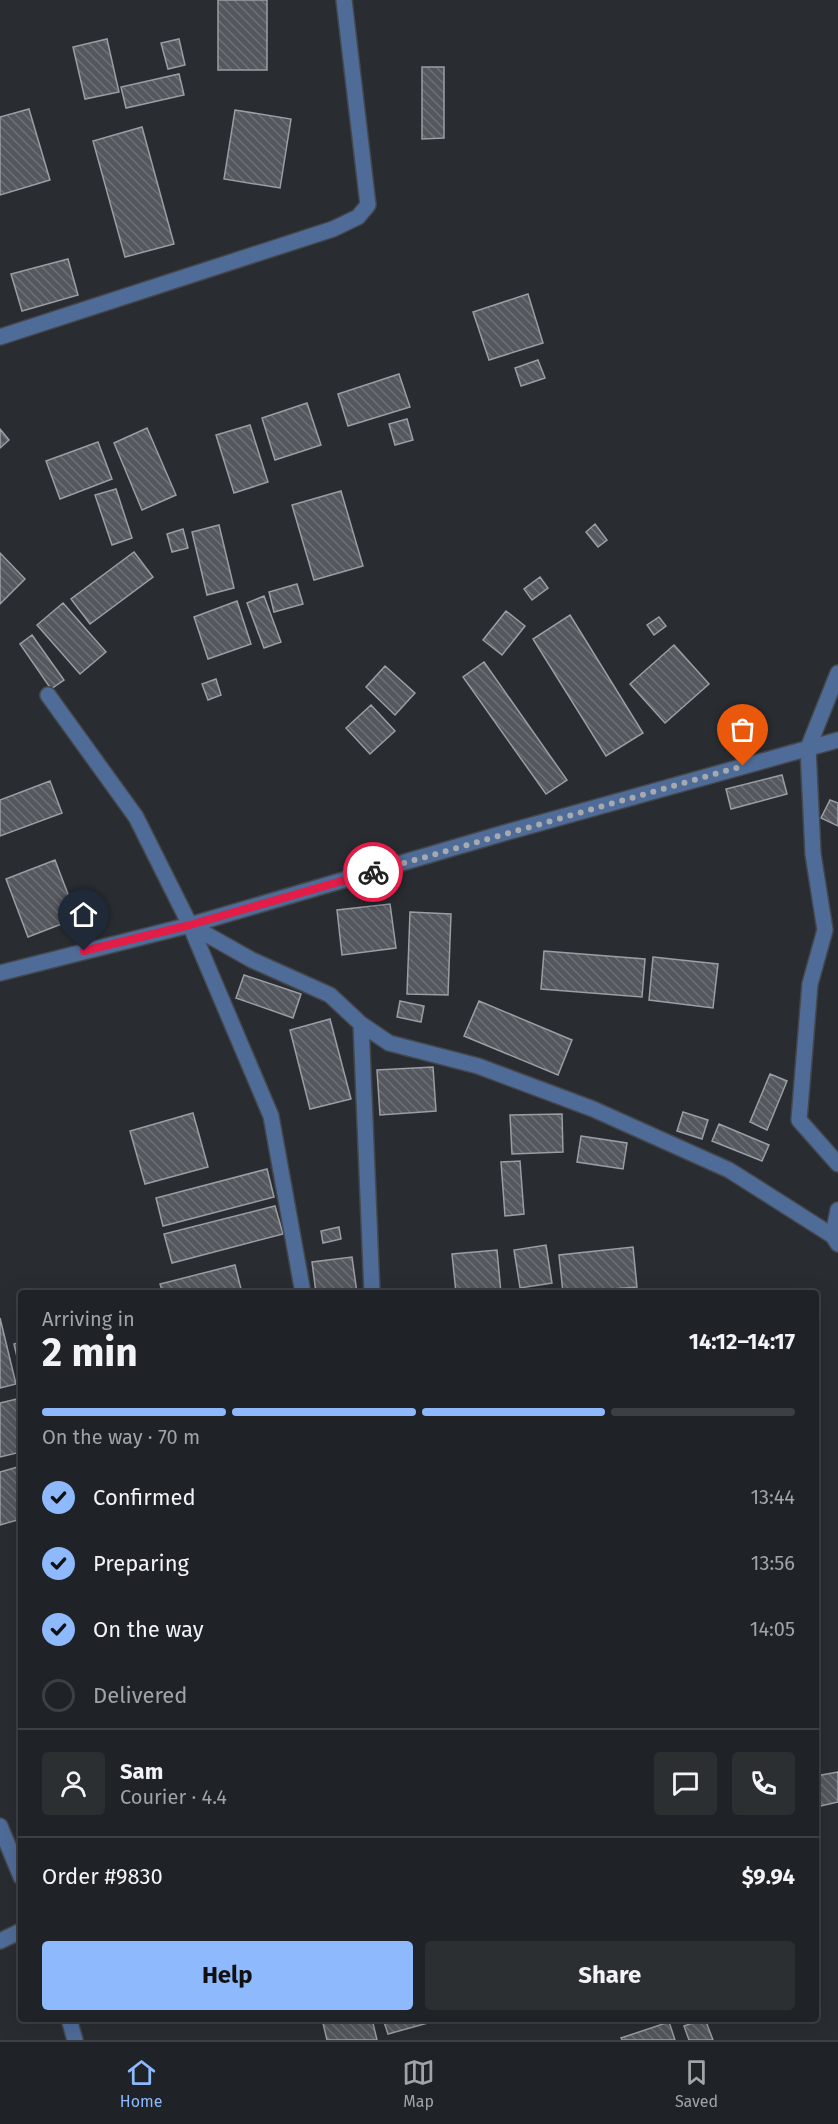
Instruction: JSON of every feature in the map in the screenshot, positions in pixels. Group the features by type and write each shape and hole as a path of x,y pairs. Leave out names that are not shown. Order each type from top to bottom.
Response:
{"street":[{"path":"0,337 333,229 358,218 368,205 344,0"},
{"path":"838,673 808,748 813,854 825,930 810,984 799,1120 838,1164"},
{"path":"48,695 136,817 190,925 271,1116 302,1290"},
{"path":"0,973 190,925 838,740"},
{"path":"190,925 252,960 330,995 360,1024 389,1043 478,1066 593,1109 729,1170 835,1240 838,1210"},
{"path":"360,1024 372,1290"},
{"path":"0,1826 18,1870"},
{"path":"0,1941 18,1932"},
{"path":"70,2022 75,2040"}],"building":[{"path":"218,0 267,0 267,70 218,70"},
{"path":"107,39 119,92 85,99 73,47"},
{"path":"179,39 185,65 168,69 161,43"},
{"path":"422,67 444,67 444,138 422,139"},
{"path":"179,74 184,95 126,108 121,87"},
{"path":"29,109 50,180 0,195 0,117"},
{"path":"235,110 291,119 280,188 224,179"},
{"path":"142,127 174,244 125,257 93,141"},
{"path":"68,259 78,295 22,311 11,274"},
{"path":"528,294 543,343 489,360 473,312"},
{"path":"538,360 545,378 521,386 515,368"},
{"path":"399,374 410,407 348,426 338,394"},
{"path":"307,403 321,445 275,460 262,418"},
{"path":"407,419 413,440 395,445 389,424"},
{"path":"250,425 268,482 234,493 216,435"},
{"path":"147,428 176,495 142,510 114,443"},
{"path":"0,429 9,440 0,448"},
{"path":"98,442 112,479 60,499 46,461"},
{"path":"116,489 132,538 112,545 95,495"},
{"path":"341,491 363,566 314,580 292,505"},
{"path":"595,524 607,540 598,547 586,532"},
{"path":"219,525 234,588 207,595 192,532"},
{"path":"183,529 188,548 172,552 167,534"},
{"path":"134,552 153,577 90,624 71,599"},
{"path":"0,553 25,579 0,604"},
{"path":"540,577 548,588 532,600 524,589"},
{"path":"297,584 303,604 274,612 269,592"},
{"path":"264,596 281,642 264,648 247,603"},
{"path":"237,601 251,644 208,659 194,617"},
{"path":"63,603 106,652 80,674 37,625"},
{"path":"506,611 525,626 502,655 483,640"},
{"path":"570,615 643,733 606,756 533,639"},
{"path":"659,617 666,626 654,635 647,625"},
{"path":"32,635 64,680 51,689 20,644"},
{"path":"674,645 709,684 665,723 630,684"},
{"path":"484,662 567,780 546,794 463,677"},
{"path":"385,666 415,693 395,715 366,687"},
{"path":"216,679 221,695 208,700 202,684"},
{"path":"371,705 395,731 370,754 346,728"},
{"path":"782,775 787,794 731,809 726,789"},
{"path":"50,781 62,813 0,836 0,800"},
{"path":"830,800 838,803 838,826 821,818"},
{"path":"55,860 77,918 28,937 6,879"},
{"path":"390,904 396,948 342,955 337,910"},
{"path":"410,912 451,914 448,995 407,994"},
{"path":"544,951 645,959 642,997 541,989"},
{"path":"653,957 718,964 713,1008 649,1000"},
{"path":"244,975 301,994 293,1018 236,998"},
{"path":"400,1001 424,1006 421,1022 397,1017"},
{"path":"479,1001 572,1040 558,1075 464,1036"},
{"path":"330,1019 351,1099 310,1109 290,1030"},
{"path":"433,1067 436,1111 380,1115 377,1070"},
{"path":"770,1074 787,1081 767,1130 750,1122"},
{"path":"683,1112 708,1120 702,1139 677,1131"},
{"path":"193,1113 208,1167 145,1184 130,1131"},
{"path":"562,1114 563,1152 512,1154 510,1115"},
{"path":"719,1124 769,1145 762,1161 712,1141"},
{"path":"581,1136 627,1143 623,1169 577,1162"},
{"path":"520,1161 524,1214 505,1216 501,1162"},
{"path":"267,1169 274,1197 163,1226 156,1198"},
{"path":"275,1206 283,1234 172,1263 164,1234"},
{"path":"339,1227 341,1239 323,1243 321,1231"},
{"path":"546,1245 552,1283 520,1288 514,1250"},
{"path":"633,1247 637,1287 563,1290 559,1255"},
{"path":"497,1250 501,1290 456,1290 452,1254"},
{"path":"352,1257 357,1290 316,1290 312,1262"},
{"path":"235,1265 241,1290 162,1290 160,1284"},
{"path":"0,1318 16,1384 0,1388"},
{"path":"18,1343 18,1361 14,1344"},
{"path":"18,1399 18,1453 0,1457 0,1403"},
{"path":"18,1467 18,1520 0,1525 0,1472"},
{"path":"838,1772 838,1802 819,1806 819,1775"},
{"path":"323,2022 373,2022 377,2040 327,2040"},
{"path":"384,2022 428,2022 428,2023 388,2034"},
{"path":"669,2022 675,2040 622,2040 621,2038"},
{"path":"696,2022 706,2022 713,2040 689,2040 684,2026"}],"way so far":[{"path":"373,872 743,766"}],"route":[{"path":"84,951 190,925 373,872"}]}
